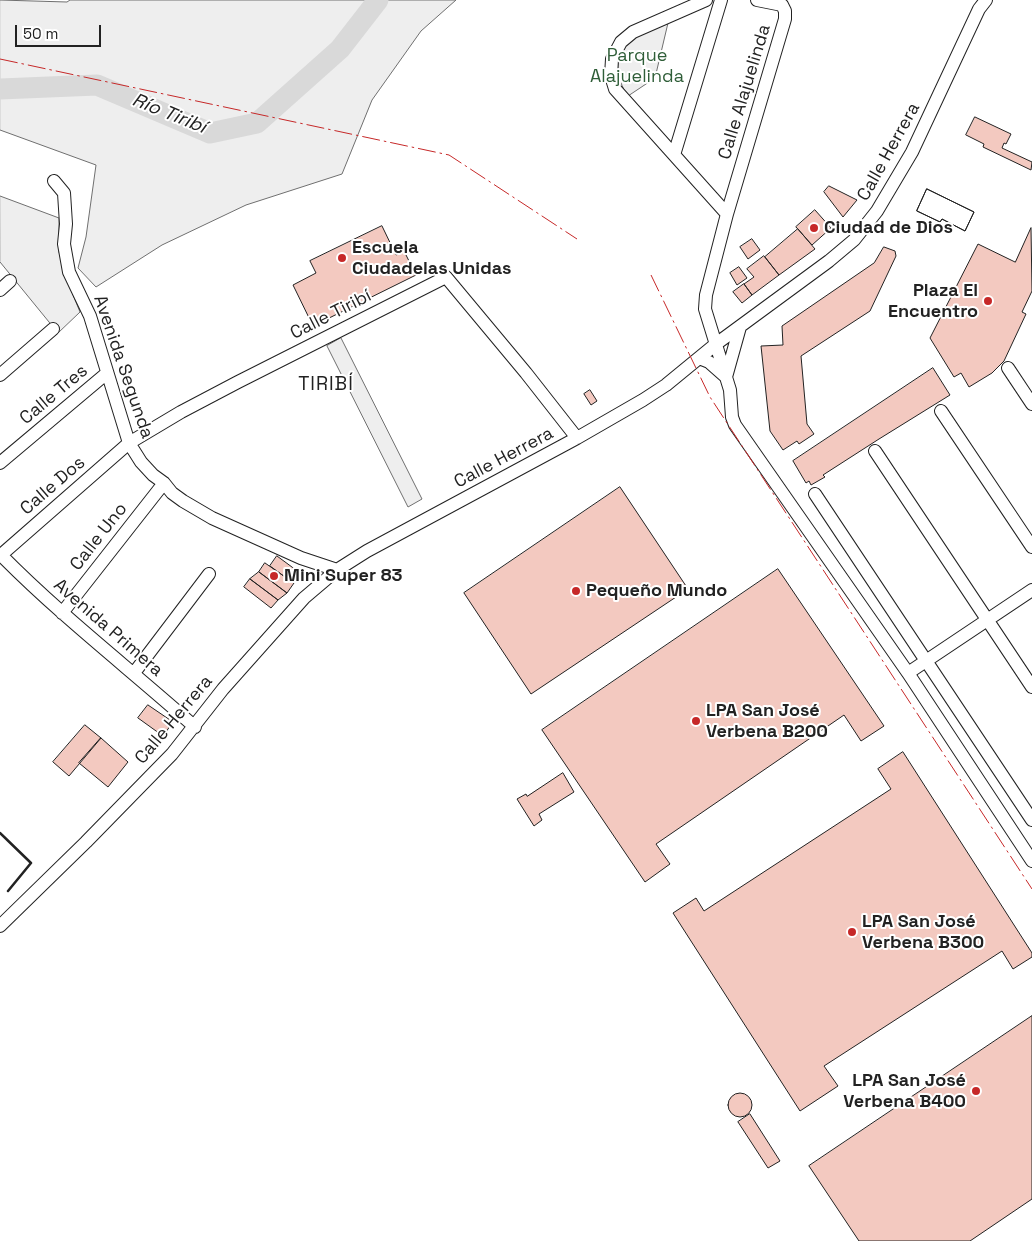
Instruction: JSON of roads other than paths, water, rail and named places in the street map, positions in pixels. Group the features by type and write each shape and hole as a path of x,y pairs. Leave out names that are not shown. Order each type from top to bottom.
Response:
{"street":[{"path":"706,0 633,32 621,42 612,59 611,76 615,89 728,214"},
{"path":"674,155 721,0"},
{"name":"Calle Alajuelinda","path":"757,0 782,5 785,11 785,19 728,214 706,296 705,309 732,396 732,417 735,425 908,673 1032,861"},
{"name":"Calle Herrera","path":"0,926 172,754 223,689 292,611 337,570 367,551 577,438 666,385 716,344 829,261 854,240 877,211 912,152 979,9 986,0"},
{"name":"Avenida Segunda","path":"54,181 64,193 66,224 64,244 69,272 90,316 129,443 140,462 164,483 172,493 212,518 301,558 337,570"},
{"name":"Calle Tiribí","path":"129,443 181,412 330,334 446,277 577,438"},
{"path":"699,358 709,362 726,377 740,327"},
{"path":"0,375 53,329"},
{"path":"1008,368 1032,404"},
{"name":"Calle Tres","path":"0,463 107,373"},
{"path":"941,411 1032,547"},
{"name":"Calle Dos","path":"1,554 129,443"},
{"path":"875,451 1032,687"},
{"name":"Calle Uno","path":"62,613 164,483"},
{"path":"815,494 1032,820"},
{"name":"Avenida Primera","path":"1,554 62,613 195,727"},
{"path":"134,673 208,574"},
{"path":"908,673 1032,590"}],"waterway":[{"name":"Río Tiribí","path":"0,89 97,85 210,133 257,123 340,49 378,0"}],"place":[{"name":"Ciudad de Dios","path":"814,228"},
{"name":"Escuela Ciudadelas Unidas","path":"342,258"},
{"name":"Plaza El Encuentro","path":"988,301"},
{"name":"Mini Super 83","path":"274,576"},
{"name":"Pequeño Mundo","path":"576,591"},
{"name":"LPA San José Verbena B200","path":"696,721"},
{"name":"LPA San José Verbena B300","path":"852,932"},
{"name":"LPA San José Verbena B400","path":"976,1091"}],"district":[{"name":"TIRIBÍ","path":"326,385"}],"park label":[{"name":"Parque Alajuelinda","path":"637,66"}]}
